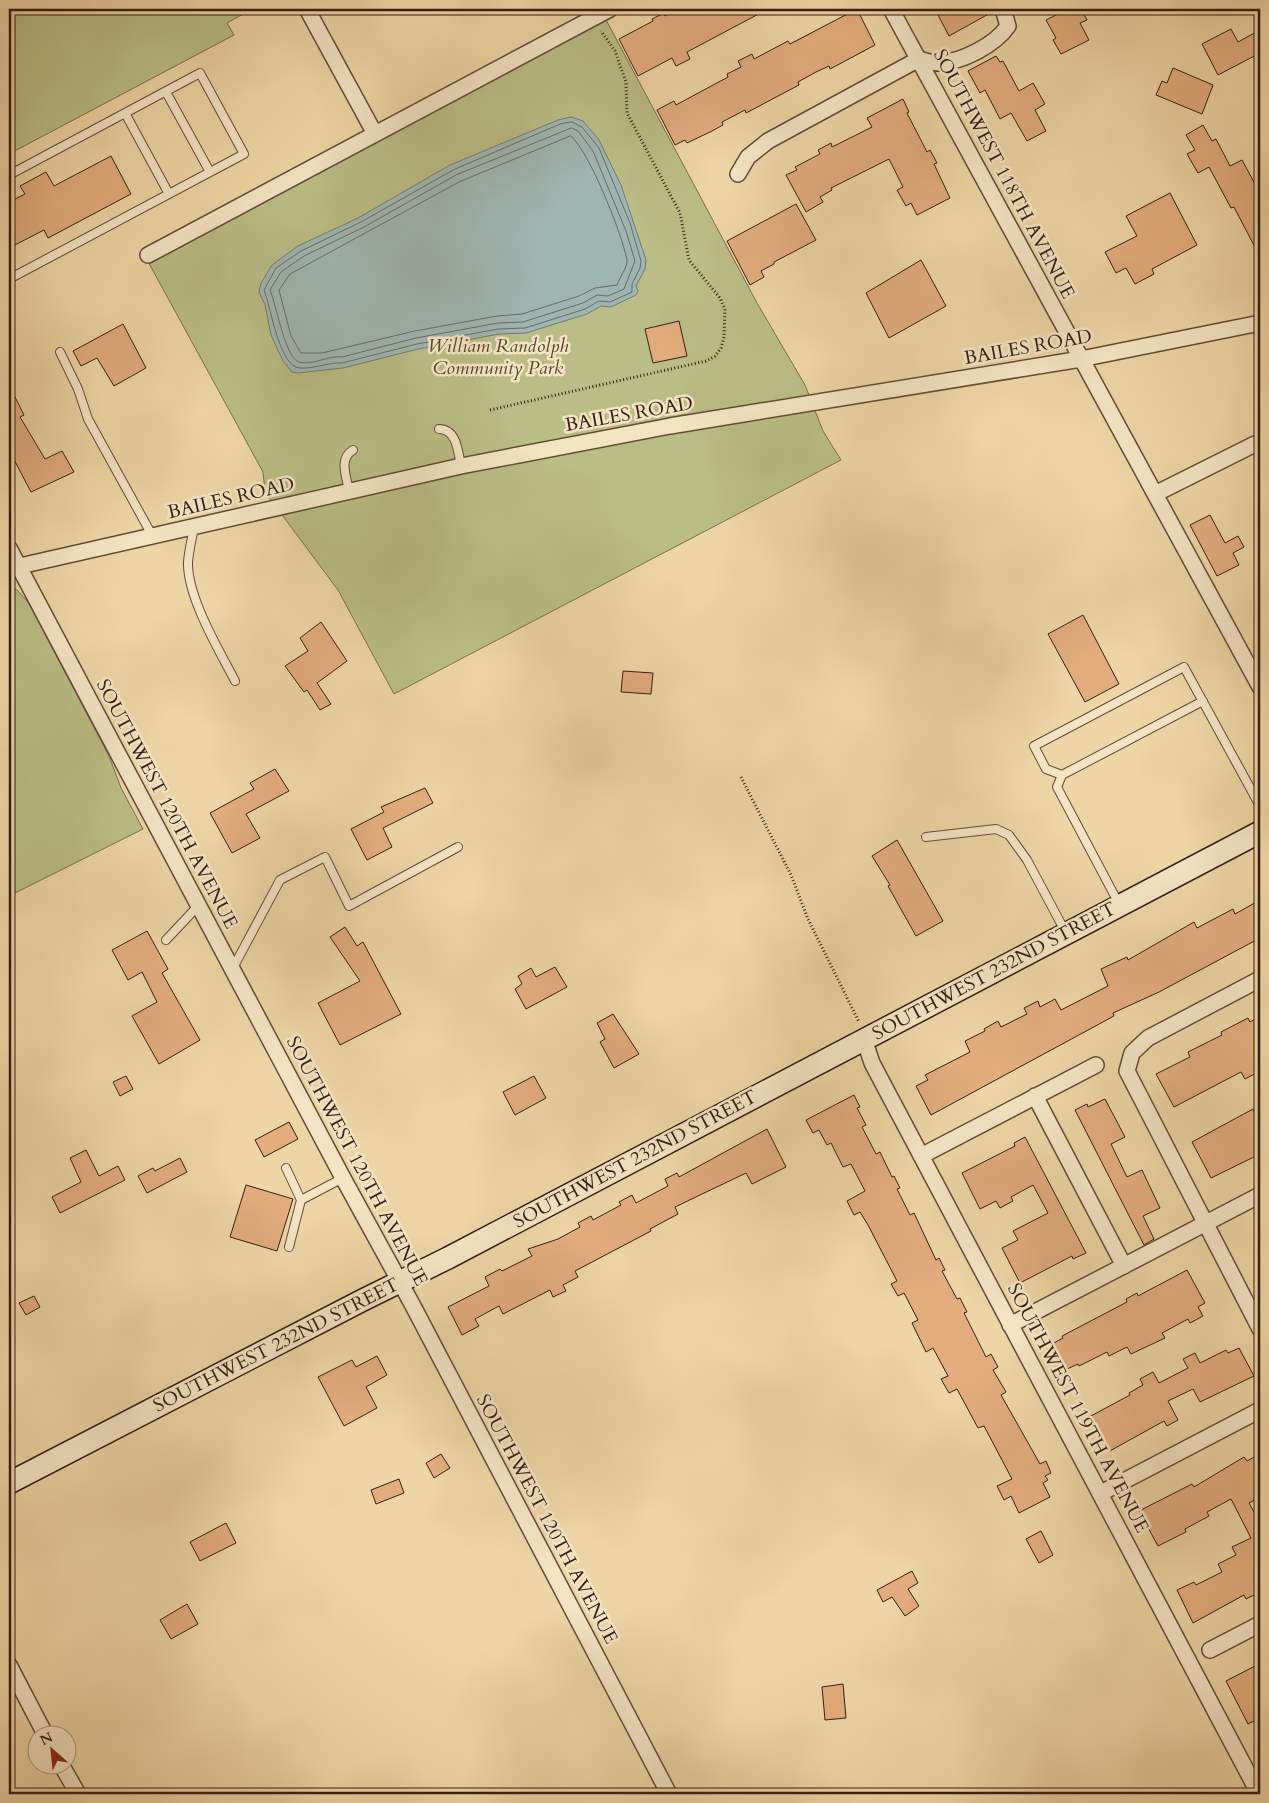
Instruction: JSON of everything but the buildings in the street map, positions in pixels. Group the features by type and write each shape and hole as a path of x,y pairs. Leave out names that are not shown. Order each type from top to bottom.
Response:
{"street":[{"path":"307,9 375,134"},
{"path":"148,255 610,9"},
{"name":"SOUTHWEST 118TH AVENUE","path":"891,9 1155,494 1255,662 1260,687"},
{"path":"738,174 748,157 774,137 919,59 946,62 962,57 990,43 1008,26 1004,11"},
{"name":"BAILES ROAD","path":"14,568 461,466 670,426 1081,359 1260,323"},
{"path":"1155,494 1255,444 1260,444"},
{"name":"SOUTHWEST 120TH AVENUE","path":"9,548 14,568 198,906 399,1282 669,1794"},
{"name":"SOUTHWEST 232ND STREET","path":"9,1483 456,1254 1260,832"},
{"path":"1260,980 1148,1038 1135,1048 1129,1059 1127,1071 1132,1084 1260,1329"},
{"name":"SOUTHWEST 119TH AVENUE","path":"864,1039 872,1063 1260,1794"},
{"path":"921,1156 1096,1065"},
{"path":"1035,1096 1124,1266"},
{"path":"1010,1325 1260,1195"},
{"path":"1101,1493 1260,1410"},
{"path":"1210,1650 1260,1624"},
{"path":"9,1665 41,1726"},
{"path":"68,1776 78,1794"}],"lane":[{"path":"9,175 200,73 244,154 9,278"},
{"path":"166,92 210,172"},
{"path":"125,113 169,194"},
{"path":"60,352 78,389 88,419 153,537"},
{"path":"440,429 447,430 453,436 461,466"},
{"path":"349,492 344,462 346,454 352,450"},
{"path":"194,527 188,561 190,580 204,618 236,681"},
{"path":"1062,775 1046,769 1034,746 1184,667 1260,806"},
{"path":"1120,906 1056,787 1062,775 1203,701"},
{"path":"926,837 996,829 1009,835 1028,860 1066,934"},
{"path":"232,970 280,880 325,857 349,906 458,848"},
{"path":"166,940 198,906"},
{"path":"286,1168 301,1200 289,1247"},
{"path":"301,1200 343,1178"}],"path":[{"path":"1027,10 1032,14"},
{"path":"490,410 706,361 715,356 722,348 726,319 723,303 690,260 680,213 626,113 626,82 615,51 600,31"},
{"path":"742,778 791,875 808,919 860,1024 864,1039"}],"green space":[{"path":"9,9 252,9 227,23 234,35 9,154"},
{"name":"William Randolph Community Park","path":"605,18 757,303 805,385 823,431 841,460 394,694 338,590 265,492 263,472 146,258"},
{"path":"9,585 17,590 28,602 109,756 121,788 143,829 9,896"}],"water":[{"path":"571,117 583,121 599,140 621,185 646,260 645,269 636,286 638,291 636,295 611,307 601,306 587,314 526,333 499,334 418,349 343,368 292,372 283,361 271,335 265,305 259,292 261,283 272,265 298,246 358,218 450,165 558,120"}]}
